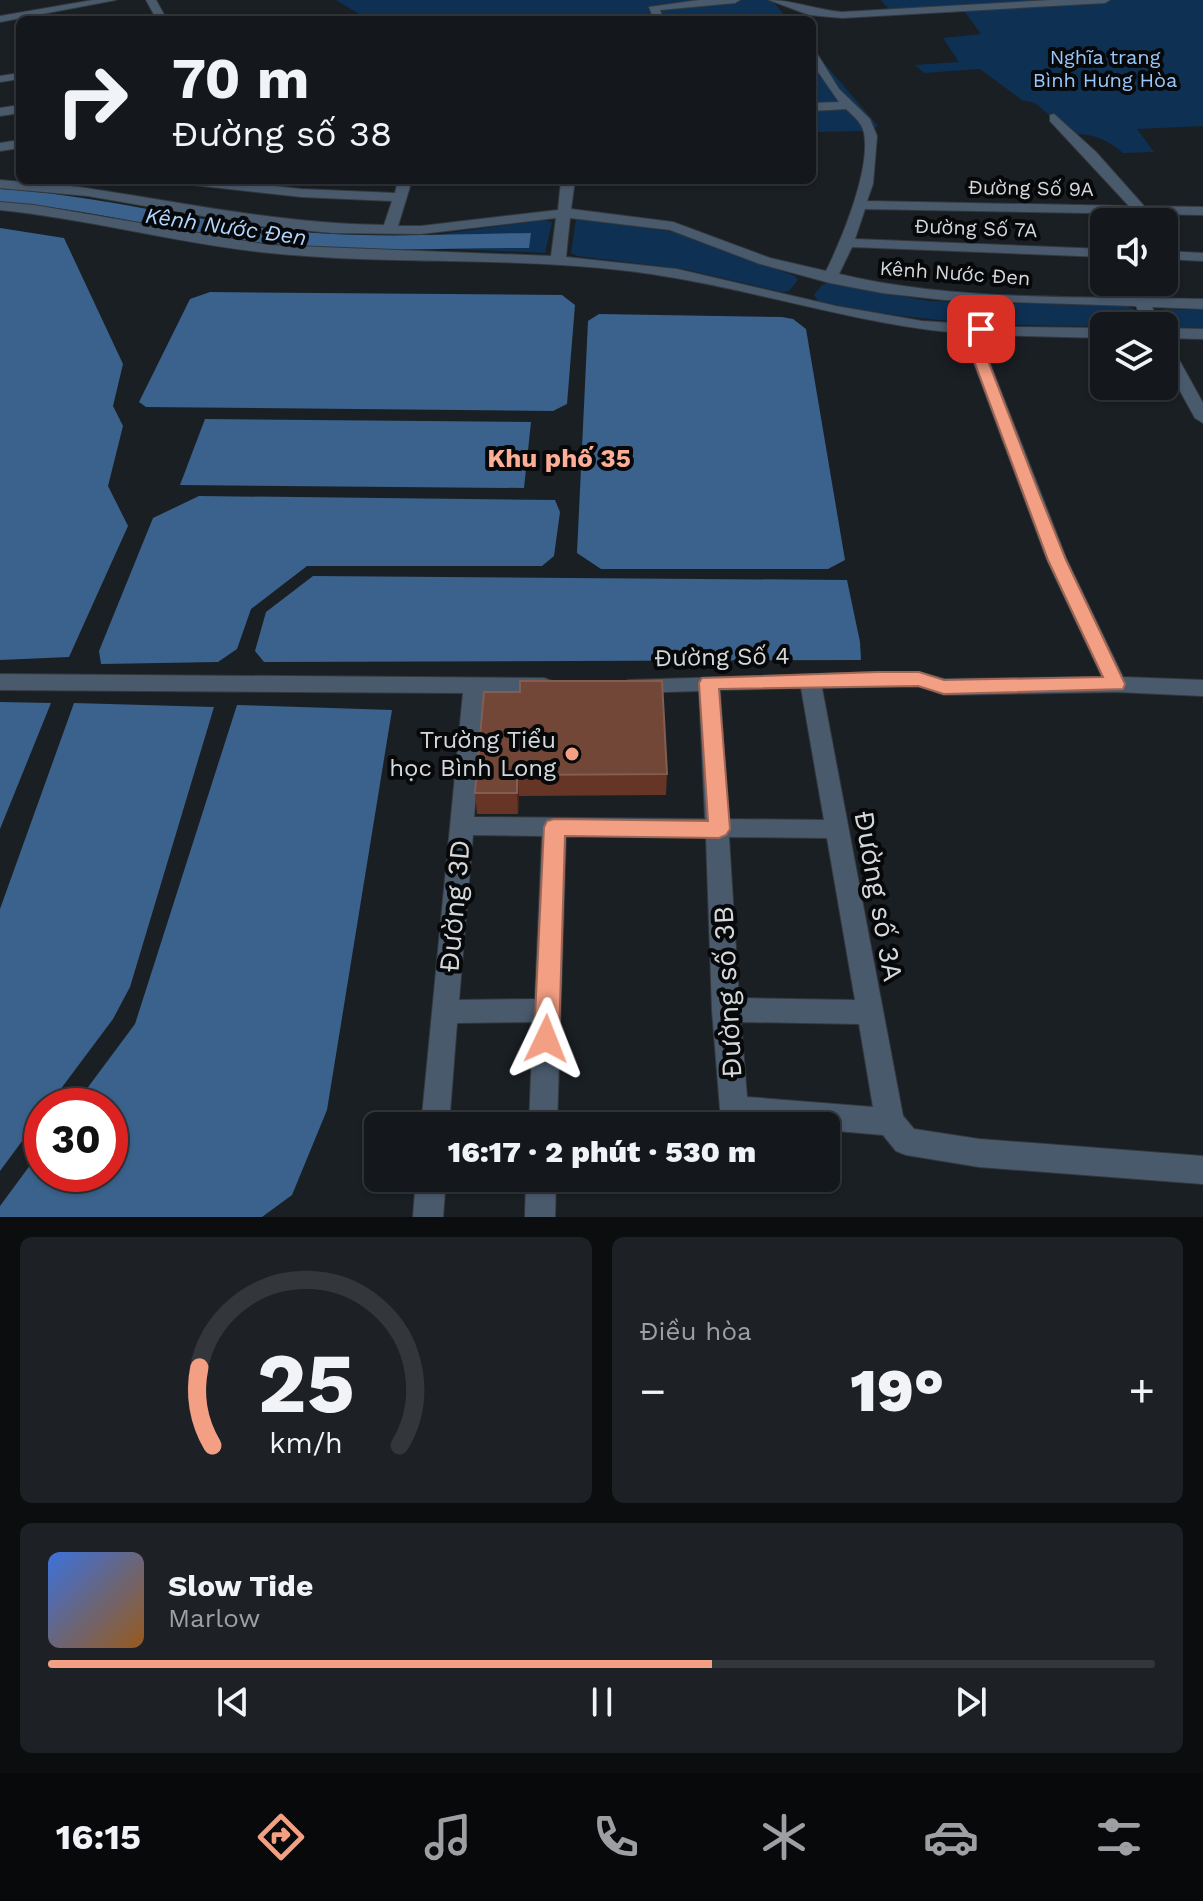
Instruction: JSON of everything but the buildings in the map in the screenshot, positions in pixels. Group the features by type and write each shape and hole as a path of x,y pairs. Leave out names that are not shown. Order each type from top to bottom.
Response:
{"street":[{"path":"33,16 111,0"},
{"path":"657,16 654,7 735,0"},
{"path":"772,0 809,12 842,15 1105,0"},
{"path":"772,0 780,13"},
{"path":"795,301 823,277 847,243 866,184 871,136 866,122 834,91 816,61"},
{"path":"816,107 849,105"},
{"path":"1054,118 1092,155 1138,208"},
{"name":"Kênh Nước Đen","path":"0,184 55,184 275,224 390,230 437,229 565,212 673,226 754,257 823,277 929,295 1203,304"},
{"path":"390,230 404,184"},
{"path":"558,260 568,184"},
{"path":"270,185 338,187 401,197"},
{"name":"Đường Số 9A","path":"858,205 1090,209"},
{"path":"0,206 66,213 266,249 558,260 666,272 879,319 981,329 1090,333"},
{"name":"Đường Số 9A","path":"1178,211 1203,211"},
{"name":"Đường Số 7A","path":"847,243 1090,252"},
{"path":"1178,256 1203,257"},
{"path":"1142,302 1147,312"},
{"path":"981,329 980,358 1026,480 1057,560 1116,684"},
{"path":"1178,333 1203,334"},
{"path":"1178,372 1203,418"},
{"name":"Đường Số 4","path":"612,685 919,679 944,687 1116,684 1203,688"},
{"name":"Đường số 3A","path":"810,680 890,1122"},
{"path":"0,682 566,685"},
{"name":"Đường số 3B","path":"709,683 719,829 725,1010 734,1109 890,1122 906,1141 979,1153 1203,1170"},
{"name":"Đường 3D","path":"436,1112 474,686"},
{"path":"461,826 836,829"},
{"path":"543,1112 554,827"},
{"path":"444,1012 547,1010"},
{"path":"725,1010 870,1012"},
{"path":"428,1217 430,1192"},
{"path":"540,1217 541,1192"}],"green space":[{"path":"336,0 772,0 785,16 362,16"},
{"name":"Nghĩa trang Bình Hưng Hòa","path":"881,0 1203,0 1203,126 1137,129 1154,152 1123,153 1100,138 1072,134 1035,103 1022,100 980,69 924,73 915,65 959,62 943,38 981,34 962,8 890,11"},
{"path":"816,54 878,126 865,131 816,132"},
{"path":"576,219 673,232 795,276 798,280 789,291 782,292 684,269 577,256 571,253"},
{"path":"544,220 552,222 545,253 454,249 442,234"},
{"path":"827,283 929,301 1125,306 1136,312 1090,312 1090,326 936,320 818,301 814,295"},
{"path":"1164,309 1203,310 1203,328 1178,327 1178,312 1165,312"}],"water":[{"path":"0,189 67,196 297,232 398,235 531,233 529,248 304,247 238,240 69,210 0,202"},
{"path":"0,228 64,238 123,364 113,406 123,426 108,486 128,526 69,657 0,660"},
{"path":"210,292 562,295 575,305 567,404 553,411 146,407 139,402 190,299"},
{"path":"599,314 782,317 793,319 806,329 845,560 828,569 601,569 577,553 588,321"},
{"path":"205,419 531,422 524,488 180,485"},
{"path":"199,496 555,500 560,512 554,556 542,566 307,566 251,609 237,649 218,662 101,664 99,651 153,518"},
{"path":"313,576 847,580 861,660 264,662 255,651 266,612"},
{"path":"0,702 51,703 0,829"},
{"path":"74,703 214,707 130,987 113,1019 61,1088 24,1088 24,1138 0,1171 0,909"},
{"path":"237,705 392,710 327,1110 292,1195 262,1217 0,1217 0,1206 24,1173 24,1192 128,1192 128,1088 87,1088 135,1024"}],"place":[{"name":"Trường Tiểu học Bình Long","path":"572,754"}],"district":[{"name":"Khu phố 35","path":"559,458"}],"route":[{"path":"546,1039 554,827 719,829 709,683 919,679 944,687 1116,684 1057,560 1031,493 980,358 978,345 981,329"}]}
